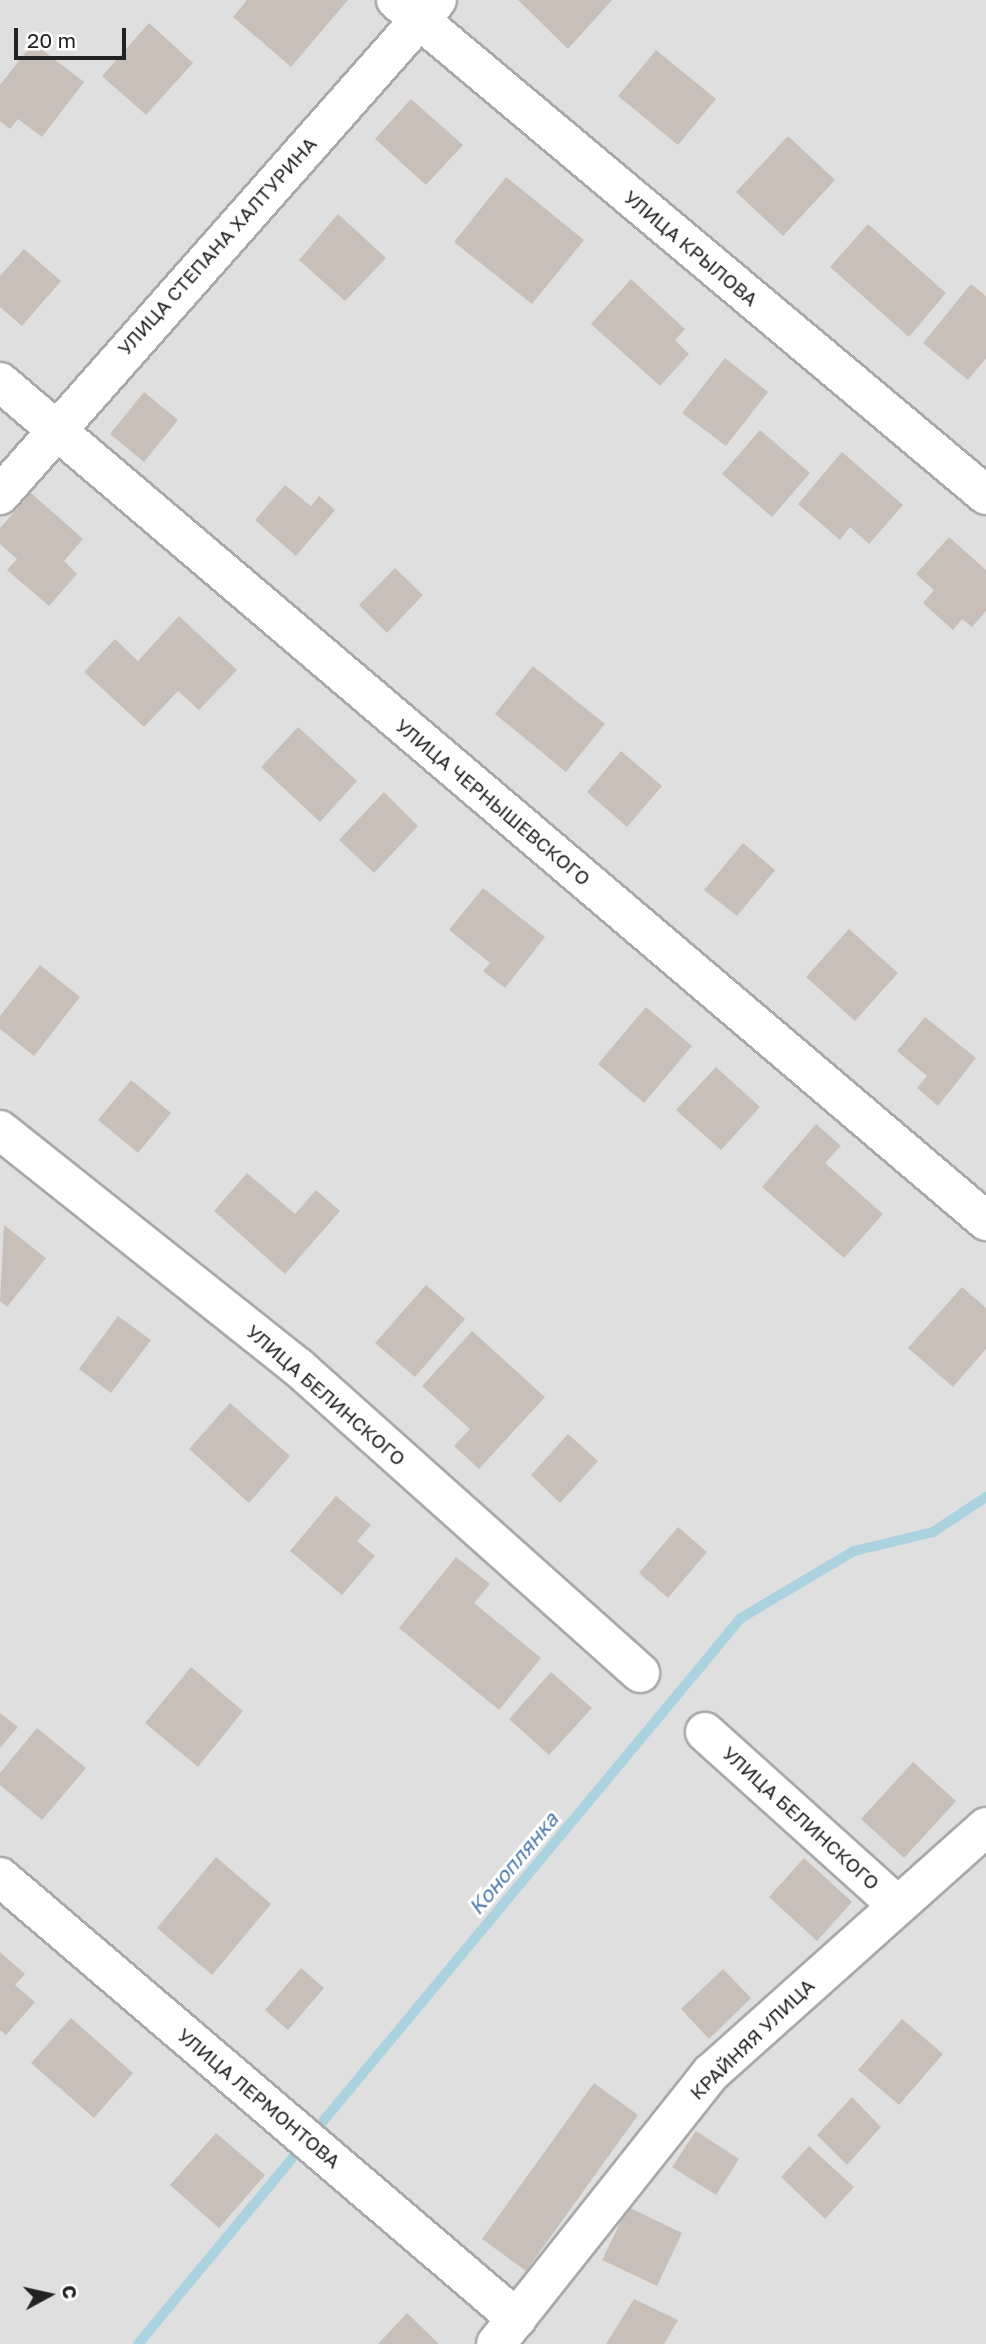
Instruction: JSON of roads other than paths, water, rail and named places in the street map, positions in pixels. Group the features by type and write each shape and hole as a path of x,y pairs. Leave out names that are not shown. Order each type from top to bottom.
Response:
{"street":[{"name":"УЛИЦА СТЕПАНА ХАЛТУРИНА","path":"0,495 54,428 417,7"},
{"name":"УЛИЦА КРЫЛОВА","path":"417,7 986,495"},
{"name":"УЛИЦА ЧЕРНЫШЕВСКОГО","path":"0,382 986,1221"},
{"name":"УЛИЦА БЕЛИНСКОГО","path":"0,1130 298,1367 640,1674"},
{"name":"УЛИЦА БЕЛИНСКОГО","path":"705,1732 897,1905"},
{"name":"КРАЙНЯЯ УЛИЦА","path":"507,2331 626,2171 711,2073 986,1827"},
{"name":"УЛИЦА ЛЕРМОНТОВА","path":"0,1877 383,2203 507,2331"}],"waterway":[{"name":"Коноплянка","path":"138,2344 741,1618 854,1551 933,1532 986,1497"}]}
